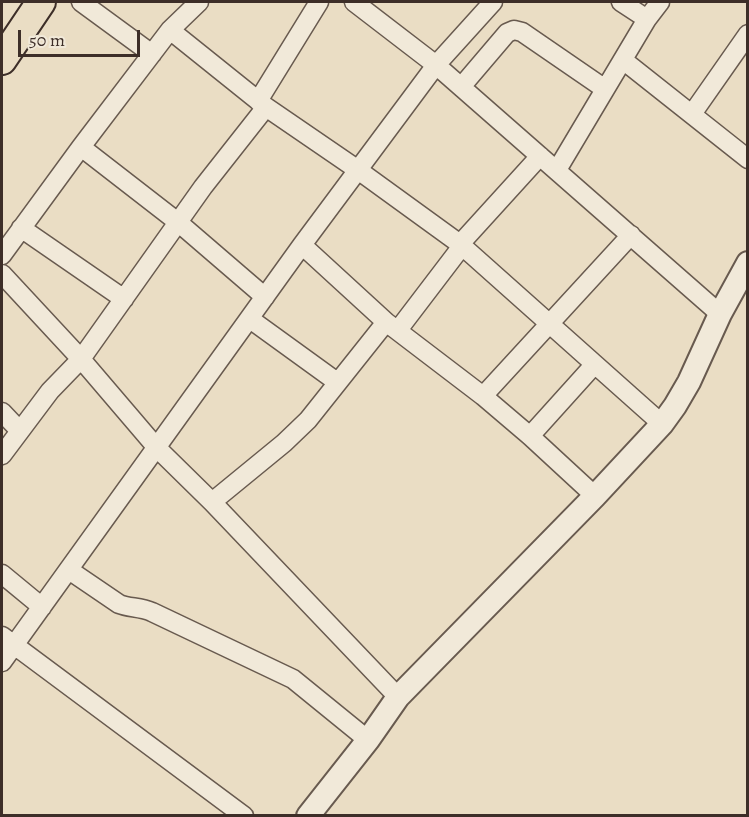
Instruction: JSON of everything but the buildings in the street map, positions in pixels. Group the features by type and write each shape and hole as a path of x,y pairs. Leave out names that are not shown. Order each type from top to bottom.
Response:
{"main road":[{"path":"2,30 21,2"},
{"path":"2,60 41,2"}],"street":[{"path":"81,2 152,54"},
{"path":"2,255 170,30 199,2"},
{"path":"2,455 50,391 81,359 179,223 262,104 319,2"},
{"path":"354,2 436,65 720,314"},
{"path":"2,662 8,641 42,607 302,245 436,65 493,2"},
{"path":"621,2 647,19"},
{"path":"557,170 647,19 660,2"},
{"path":"170,30 262,104 461,245 662,424"},
{"path":"461,87 507,33 514,30 522,32 605,89"},
{"path":"692,114 747,34"},
{"path":"623,60 747,159"},
{"path":"81,147 179,223 265,297"},
{"path":"212,502 284,443 308,420 337,382 392,326 540,156"},
{"path":"21,228 124,299"},
{"path":"483,396 631,235"},
{"path":"302,245 392,326 530,435 596,496"},
{"path":"308,816 368,740 398,697 596,496 662,424 689,382 720,314 747,263"},
{"path":"2,274 81,359 157,448 212,502 398,697"},
{"path":"250,319 337,382"},
{"path":"530,435 594,365"},
{"path":"2,412 20,431"},
{"path":"69,570 119,603 152,612 293,680 368,740"},
{"path":"2,574 42,607"},
{"path":"8,641 244,816"}]}
